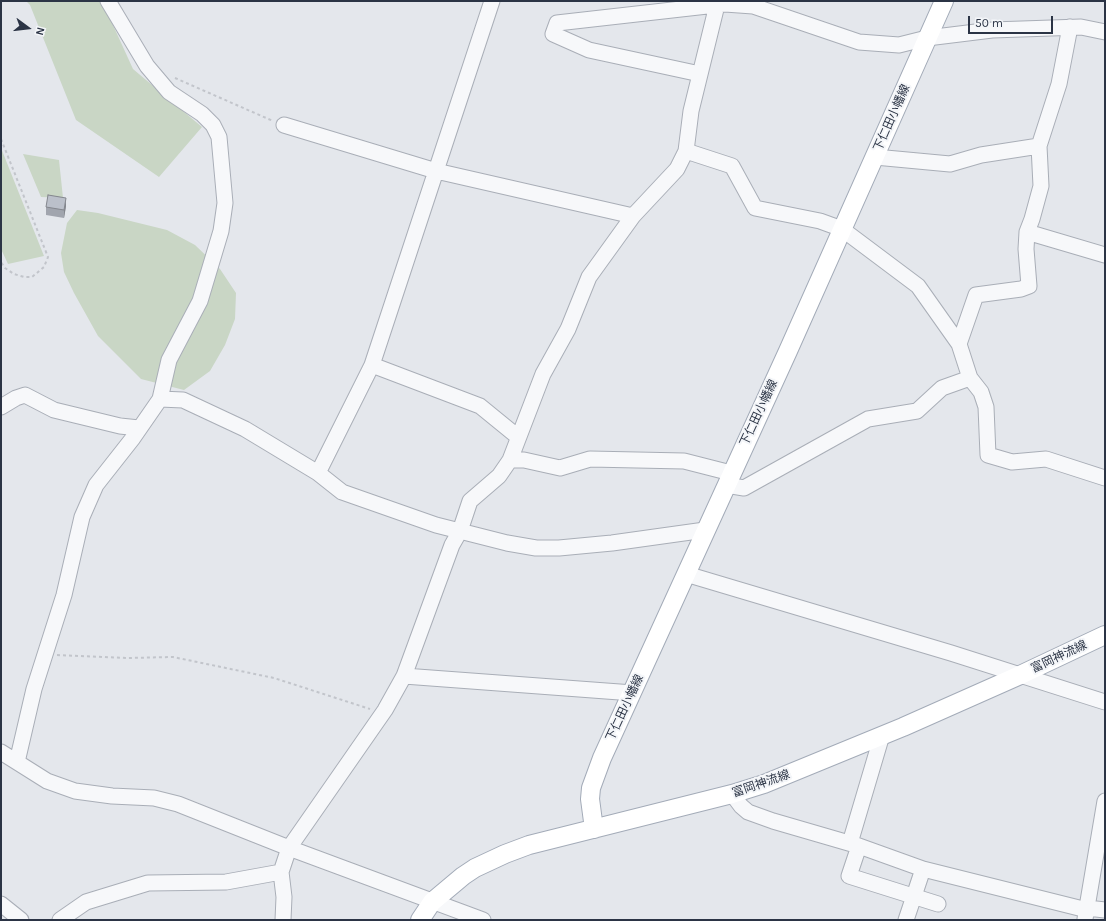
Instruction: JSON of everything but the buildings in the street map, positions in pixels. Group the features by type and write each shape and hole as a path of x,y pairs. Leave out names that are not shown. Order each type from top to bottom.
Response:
{"main road":[{"name":"下仁田小幡線","path":"594,829 590,799 593,778 875,157 944,1"},
{"name":"富岡神流線","path":"420,920 432,902 463,876 490,860 529,845 732,794 764,784 882,736 1018,676 1105,635"}],"street":[{"path":"17,762 34,690 64,595 82,517 96,485 160,399 169,360 200,300 221,231 225,203 219,136 213,125 202,114 169,92 147,66 108,1"},
{"path":"318,473 372,365 492,1"},
{"path":"283,920 284,897 281,872 289,848 382,713 404,676 452,545 460,532 470,501 499,476 510,460 544,374 568,329 589,277 633,216 677,168 686,151 691,111 718,3"},
{"path":"700,74 589,50 553,34 557,23 718,3 753,6 859,42 899,45 927,38 992,30 1080,27 1105,32"},
{"path":"959,344 976,295 1021,289 1029,286 1026,249 1027,232 1032,220 1041,186 1039,146 1059,84 1070,27"},
{"path":"284,125 436,171 633,216"},
{"path":"875,157 950,164 981,155 1039,146"},
{"path":"686,151 732,166 755,208 820,221 842,229 918,286 959,344 970,378 981,392 986,407 988,455 1012,462 1046,459 1105,478"},
{"path":"1027,232 1105,255"},
{"path":"372,365 480,406 518,437"},
{"path":"510,460 524,460 560,468 590,459 684,461 729,479 744,488 868,419 917,411 942,388 970,378"},
{"path":"1,407 16,398 26,395 54,410 120,426 139,428"},
{"path":"160,399 183,400 245,430 318,473 342,492 460,532 536,548 559,548 612,544 706,530"},
{"path":"686,574 951,653 1018,676 1105,702"},
{"path":"404,676 632,693"},
{"path":"882,736 855,844 849,876 938,904"},
{"path":"1,752 47,781 75,791 112,796 154,798 178,804 289,848 483,920"},
{"path":"732,794 741,806 748,812 855,844 923,869 1086,913 1105,910"},
{"path":"1086,913 1100,863 1105,801"},
{"path":"906,920 915,897 923,869"},
{"path":"60,920 86,902 148,883 226,882 281,872"},
{"path":"1,904 22,920"}],"path":[{"path":"156,75 169,76 284,125"},
{"path":"1,139 48,257 44,267 32,277 24,277 14,274 5,268 1,262"},
{"path":"46,654 127,658 173,657 274,678 382,713"}],"green space":[{"path":"26,1 102,1 133,69 202,127 159,177 76,120 30,5"},
{"path":"1,148 44,256 8,264 1,249"},
{"path":"23,154 59,160 63,198 41,197"},
{"path":"77,210 98,213 167,230 195,245 220,269 236,293 235,319 225,345 210,371 184,390 141,379 98,336 64,272 61,253 67,223"}]}
